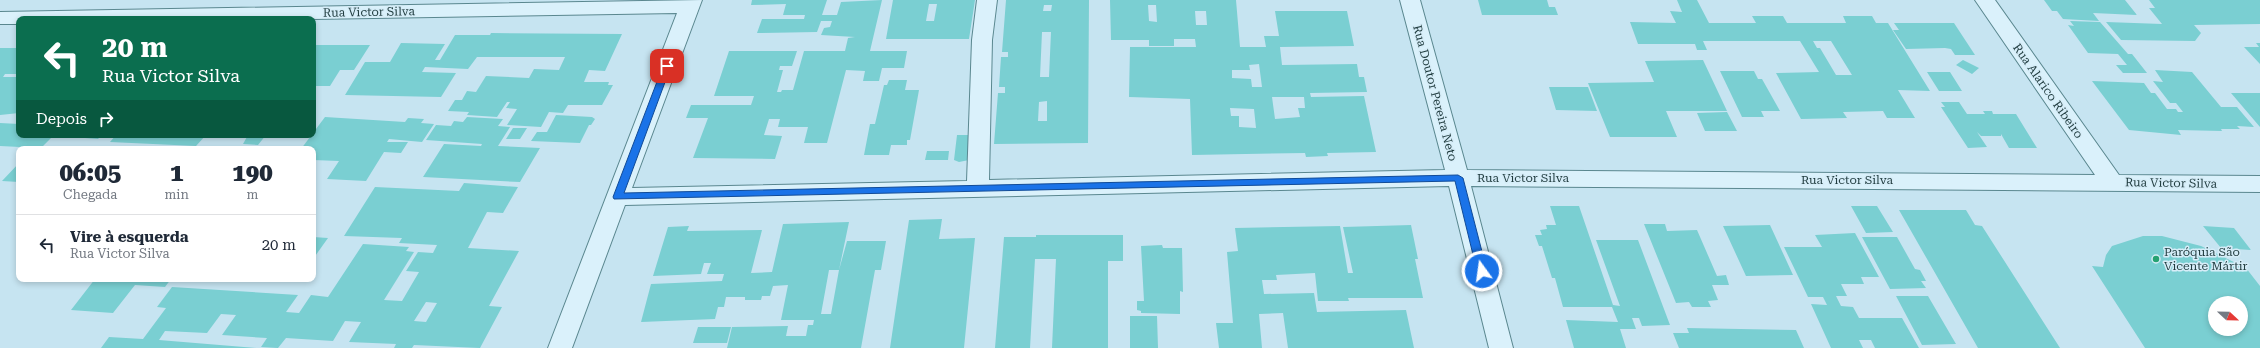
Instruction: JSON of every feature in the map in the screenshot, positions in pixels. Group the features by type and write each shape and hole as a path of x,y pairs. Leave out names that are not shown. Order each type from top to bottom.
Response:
{"street":[{"path":"978,189 982,40 987,0"},
{"name":"Rua Doutor Pereira Neto","path":"1410,0 1458,178 1501,348"},
{"name":"Rua Alarico Ribeiro","path":"1985,0 2112,182"},
{"path":"560,348 691,4"},
{"name":"Rua Victor Silva","path":"99,16 691,4"},
{"name":"Rua Victor Silva","path":"0,18 16,18"},
{"name":"Rua Victor Silva","path":"618,197 1458,178 2260,184"}],"building":[{"path":"752,0 827,0 822,15 837,15 841,2 882,0 870,51 907,51 904,68 882,68 879,81 863,81 865,71 846,70 827,143 804,143 808,127 778,127 780,119 769,119 764,135 782,136 775,159 693,158 708,118 686,118 691,105 751,105 754,96 714,96 729,51 797,51 792,66 780,66 779,70 783,70 777,92 781,92 782,90 793,90 804,51 845,51 848,38 855,37 821,35 824,28 830,27 832,21 821,21 817,32 757,33 762,19 804,19 805,15 783,15 786,4 751,5"},
{"path":"893,0 975,0 969,39 886,39","holes":["929,4 937,4 934,21 926,21"]},
{"path":"1006,0 1089,0 1088,143 994,144 998,93 1005,93 1005,87 999,87 1001,57 1008,57 1008,52 1002,52","holes":["1044,5 1052,5 1051,11 1043,11","1042,32 1051,32 1049,77 1040,77","1047,101 1047,121 1038,121 1039,102"]},
{"path":"1110,0 1236,0 1240,47 1266,47 1264,36 1279,36 1275,11 1347,11 1354,46 1280,47 1282,65 1357,64 1359,77 1364,77 1367,92 1310,93 1311,97 1364,96 1376,152 1327,153 1328,156 1306,157 1305,153 1192,155 1190,99 1129,97 1130,47 1196,47 1195,39 1174,39 1174,46 1149,46 1149,40 1111,40","holes":["1148,5 1156,5 1157,22 1149,21","1195,11 1206,11 1207,25 1196,25","1259,64 1262,87 1252,87 1251,79 1232,78 1232,70 1250,70 1249,65","1272,97 1304,97 1305,108 1298,108 1300,117 1275,119","1230,108 1254,109 1256,128 1239,127 1239,116 1231,116"]},
{"path":"1478,0 1547,0 1549,7 1555,7 1558,15 1482,15"},
{"path":"1677,0 1697,0 1709,23 1756,23 1752,16 1783,16 1787,23 1846,23 1843,16 1872,16 1876,23 1888,23 1930,91 1898,90 1915,118 1887,118 1883,111 1843,112 1847,118 1801,119 1776,73 1819,72 1800,41 1703,41 1707,50 1697,50 1695,44 1638,44 1630,22 1676,23 1670,11 1682,12","holes":["1813,41 1831,41 1852,75 1836,75 1820,48 1817,48"]},
{"path":"2044,0 2125,0 2137,15 2093,13 2099,21 2063,19 2057,11 2052,11"},
{"path":"2149,0 2260,0 2260,24 2194,25 2201,33 2195,41 2121,40 2106,22 2162,24 2149,8 2155,8"},
{"path":"2070,21 2100,22 2128,54 2132,54 2147,73 2123,73 2116,65 2127,65 2118,54 2088,53 2068,25 2074,26"},
{"path":"1894,23 1954,23 1975,55 1955,55 1951,49 1945,48 1906,49 1893,30 1899,30"},
{"path":"491,33 622,34 605,71 589,70 584,82 609,82 608,85 613,85 602,105 568,105 563,113 549,112 541,127 507,125 517,109 506,108 510,102 507,102 497,117 467,115 469,112 448,111 455,100 462,100 467,91 476,92 486,76 529,78 534,69 559,70 565,57 477,57 468,69 425,67 422,72 456,73 441,97 345,95 365,62 390,62 401,43 445,44 435,60 440,60 455,35 490,35"},
{"path":"2256,43 2260,43 2260,64 2244,47 2259,47"},
{"path":"316,45 370,45 354,70 340,70 330,86 316,86"},
{"path":"0,48 16,48 16,74 5,74 3,77 16,77 16,113 0,115"},
{"path":"1703,60 1727,111 1666,111 1677,137 1610,137 1588,83 1654,82 1645,61"},
{"path":"1963,60 1979,68 1972,74 1956,65"},
{"path":"2155,70 2192,72 2221,107 2237,107 2254,127 2237,126 2240,129 2221,129 2222,131 2178,130 2181,135 2129,130 2092,81 2144,83 2151,93 2155,93 2167,109 2176,109 2178,112 2183,112 2176,103 2170,103 2153,81 2163,82"},
{"path":"1720,71 1754,71 1758,79 1762,79 1780,111 1761,111 1764,117 1742,117"},
{"path":"1927,72 1950,72 1962,91 1939,91"},
{"path":"889,80 907,80 905,90 919,90 910,140 907,140 907,145 891,145 889,155 864,155 870,124 875,124 884,85 887,85"},
{"path":"1549,87 1588,87 1597,111 1556,110"},
{"path":"2231,93 2260,93 2260,127"},
{"path":"1941,102 1959,102 1967,114 1985,114 1983,111 1992,111 1993,114 2016,114 2037,148 2009,148 2001,134 2001,136 1981,136 1977,132 1987,147 1968,148 1941,107 1945,107"},
{"path":"1727,112 1737,131 1705,131 1697,113"},
{"path":"556,115 592,117 595,119 591,125 589,125 580,143 531,141 537,132 547,132"},
{"path":"325,117 405,122 408,118 424,119 421,123 434,124 422,142 389,139 387,142 408,142 401,153 384,152 366,181 327,179 339,161 316,160 316,146 303,146 309,138 316,138 316,129"},
{"path":"467,117 503,119 498,126 510,127 498,146 540,148 520,182 423,177 444,144 481,146 482,144 426,140 436,125 451,126 454,121 463,122"},
{"path":"0,123 16,124 16,138 51,138 43,146 0,146"},
{"path":"513,128 527,128 520,139 506,139"},
{"path":"957,135 973,135 969,160 959,162 954,160"},
{"path":"113,138 203,138 196,146 110,142"},
{"path":"246,138 264,138 258,145 243,144"},
{"path":"927,151 949,151 948,160 925,160"},
{"path":"16,166 16,182 2,181"},
{"path":"464,183 518,187 503,213 487,212 468,248 519,251 489,306 502,307 480,348 414,345 412,348 394,348 396,344 349,342 361,322 345,321 333,341 286,338 278,348 261,347 267,338 222,335 236,315 221,314 207,333 165,331 159,340 256,348 101,348 109,337 143,339 166,308 157,307 172,287 298,295 286,312 299,313 311,295 328,297 363,244 409,247 406,251 414,252 384,300 402,301 419,272 406,271 418,252 433,253 437,245 399,243 402,238 344,236 375,187 459,191","holes":["426,302 437,303 426,322 414,321"]},
{"path":"1550,206 1579,206 1613,305 1620,306 1596,240 1638,240 1670,325 1642,326 1639,318 1632,318 1636,329 1620,329 1626,348 1574,348 1566,320 1618,322 1612,307 1563,307 1555,278 1552,278 1542,246 1539,246 1535,235 1542,235 1540,230 1547,229 1546,225 1556,225"},
{"path":"1851,206 1877,206 1893,232 1866,233"},
{"path":"1899,210 1966,210 1975,225 1982,226 2060,348 1978,348"},
{"path":"942,219 939,239 975,238 964,348 890,348 909,220"},
{"path":"849,222 839,270 847,241 886,241 881,270 875,270 861,348 727,348 732,327 788,326 786,336 806,336 808,325 813,325 814,320 781,320 788,285 773,286 770,296 762,296 761,300 745,300 745,297 726,297 724,307 718,307 715,319 641,322 651,284 722,281 724,274 707,274 711,263 704,263 701,274 653,276 668,227 689,226 687,231 762,230 751,273 772,272 783,224","holes":["829,270 839,270 831,314 821,314"]},
{"path":"1644,224 1665,224 1667,231 1697,230 1717,276 1726,275 1729,285 1712,285 1718,300 1708,301 1711,307 1692,307 1689,302 1676,303"},
{"path":"1411,225 1418,259 1415,259 1423,298 1348,298 1349,301 1318,301 1315,273 1276,275 1277,280 1262,280 1264,294 1314,293 1317,312 1406,310 1414,348 1288,348 1283,313 1259,314 1262,348 1219,348 1216,323 1233,323 1227,252 1238,251 1235,228 1340,226 1348,273 1353,273 1343,227"},
{"path":"1770,225 1793,275 1746,276 1723,226"},
{"path":"2203,226 2234,228 2251,250 2221,248"},
{"path":"1855,233 1879,277 1861,277 1864,284 1841,284 1847,296 1836,296 1841,306 1853,307 1859,318 1902,318 1919,348 1875,348 1871,340 1859,340 1863,348 1831,348 1811,304 1827,305 1823,297 1808,297 1784,247 1822,247 1815,235"},
{"path":"1036,235 1123,235 1123,261 1108,261 1108,348 1052,348 1056,259 1035,259 1030,348 995,348 1004,237 1036,237"},
{"path":"2143,236 2162,236 2201,246 2246,268 2260,286 2260,348 2145,348 2092,266 2103,267 2106,255 2112,246"},
{"path":"316,237 328,238 316,255"},
{"path":"1862,237 1897,237 1915,269 1920,270 1926,281 1921,281 1926,288 1890,289"},
{"path":"1162,245 1163,248 1182,248 1183,292 1180,291 1180,314 1141,313 1141,311 1137,310 1137,301 1144,301 1141,246"},
{"path":"93,282 169,282 165,287 135,285 113,313 71,310"},
{"path":"1896,296 1928,296 1956,344 1922,345"},
{"path":"1130,316 1157,316 1158,348 1130,348"},
{"path":"698,327 731,327 727,343 693,343"},
{"path":"1687,328 1796,330 1804,348 1679,348 1673,333 1689,333"}],"place":[{"name":"Paróquia São Vicente Mártir","path":"2156,259"}],"route":[{"path":"667,66 618,197 1458,178 1482,271"}]}
